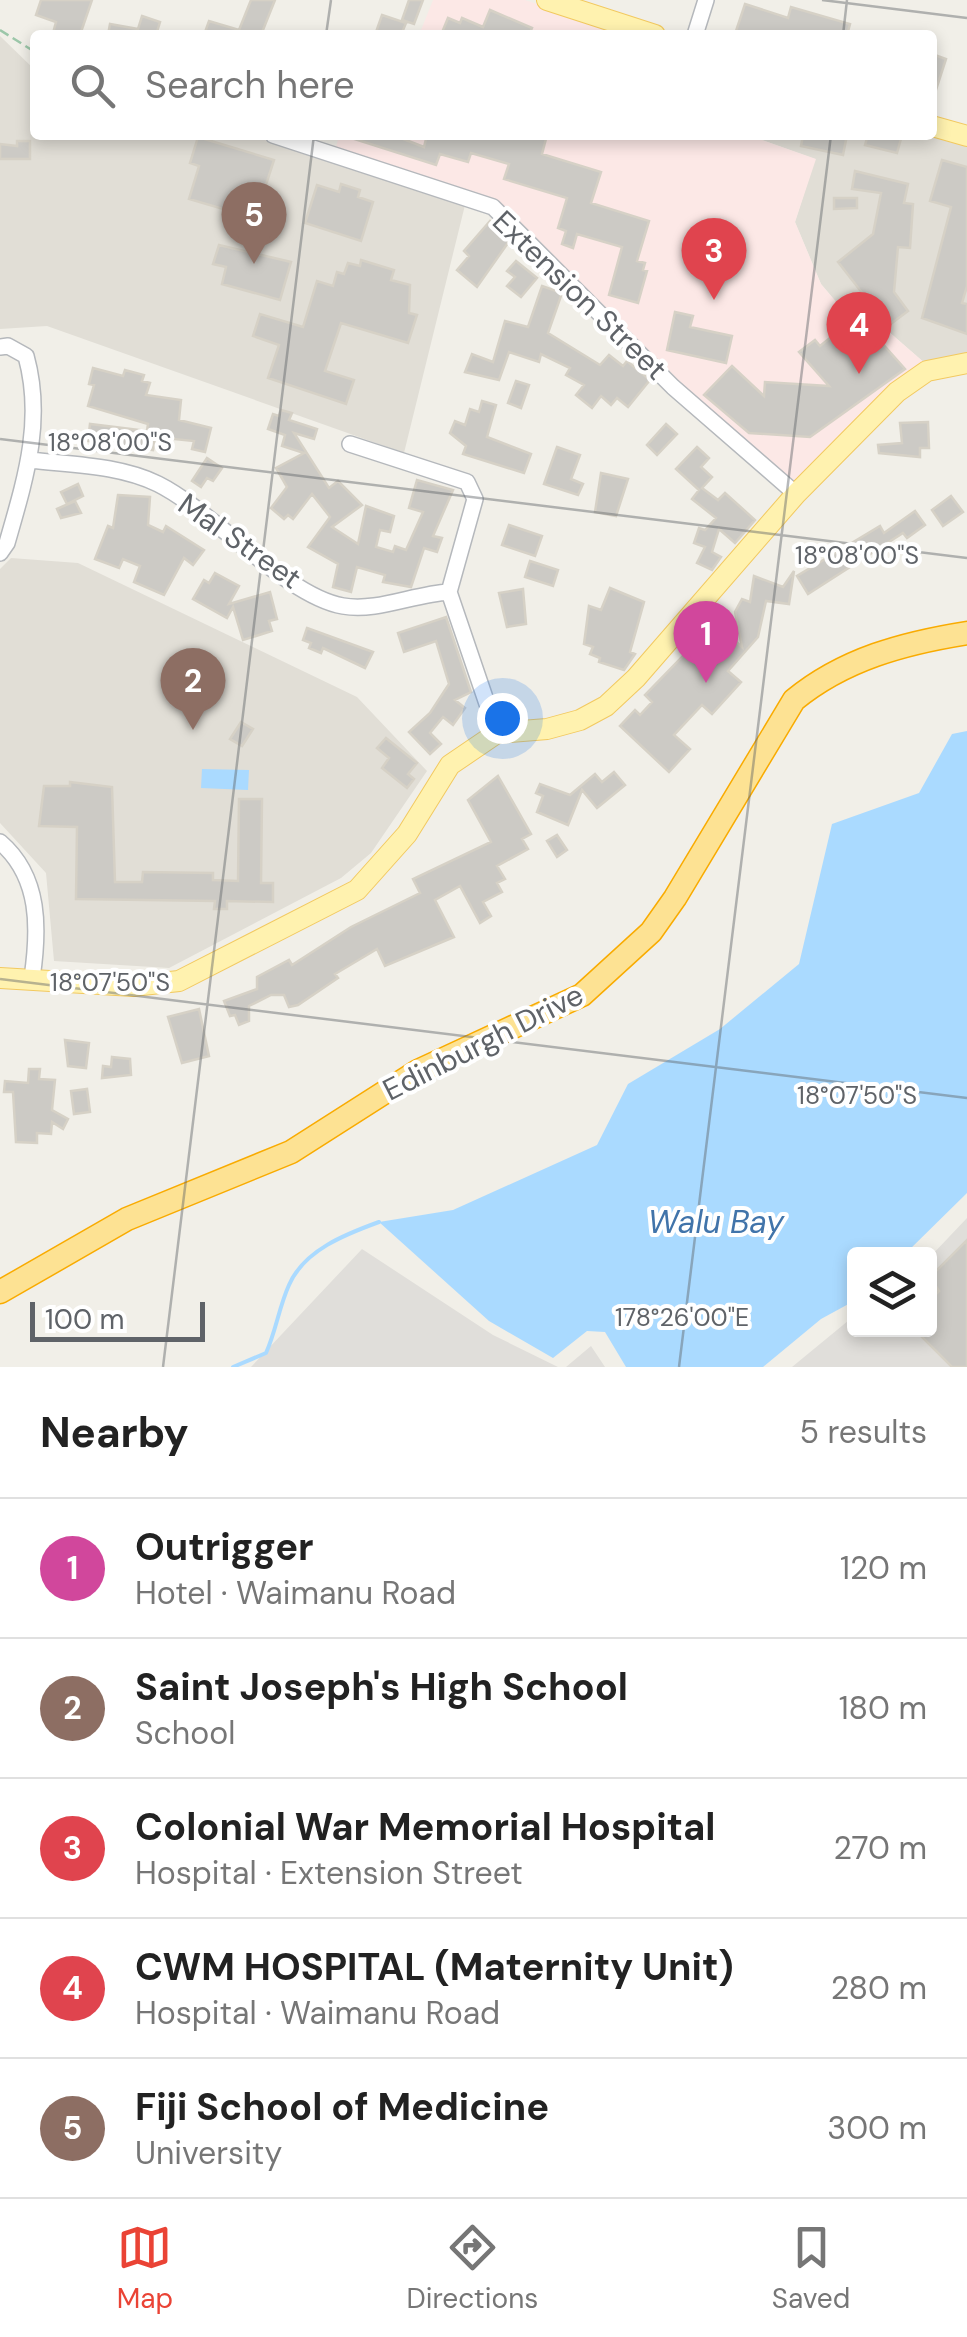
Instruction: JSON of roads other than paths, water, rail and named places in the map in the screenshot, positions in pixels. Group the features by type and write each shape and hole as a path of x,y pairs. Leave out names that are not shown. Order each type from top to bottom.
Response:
{"highway":[{"name":"Edinburgh Drive","path":"0,1292 126,1220 291,1152 418,1071 582,995 659,921 700,862 794,700 854,660 967,632"}],"main road":[{"path":"546,0 640,30"},
{"path":"937,127 967,136"},
{"path":"0,978 133,986 167,984 227,959 357,890 407,834 450,765 497,733 548,729 580,720 606,706 636,678 796,494 897,392 927,371 967,363"}],"street":[{"path":"696,30 706,0"},
{"name":"Extension Street","path":"288,140 493,206 674,387 796,494"},
{"path":"0,347 8,346 26,356 36,414 30,460 8,543 0,554"},
{"path":"350,444 467,482 474,498 449,592 497,733"},
{"name":"Mal Street","path":"30,460 128,472 160,486 300,585 340,606 372,606 415,594 449,592"},
{"path":"0,842 24,870 30,886 38,935 32,978"}],"water":[{"name":"Walu Bay","path":"967,731 967,1193 912,1247 847,1247 847,1305 821,1319 763,1367 626,1367 605,1332 587,1331 553,1358 489,1321 379,1222 453,1210 597,1145 628,1084 720,1029 799,964 832,824 919,793 952,734"},
{"path":"202,769 249,770 248,790 201,788"}],"waterway":[{"path":"233,1367 266,1353 289,1285 305,1262 340,1238 379,1222"}],"place":[{"name":"Fiji School of Medicine","path":"254,264"},
{"name":"Colonial War Memorial Hospital","path":"714,300"},
{"name":"CWM HOSPITAL (Maternity Unit)","path":"859,374"},
{"name":"Outrigger","path":"706,683"},
{"name":"Saint Joseph's High School","path":"193,730"}]}
